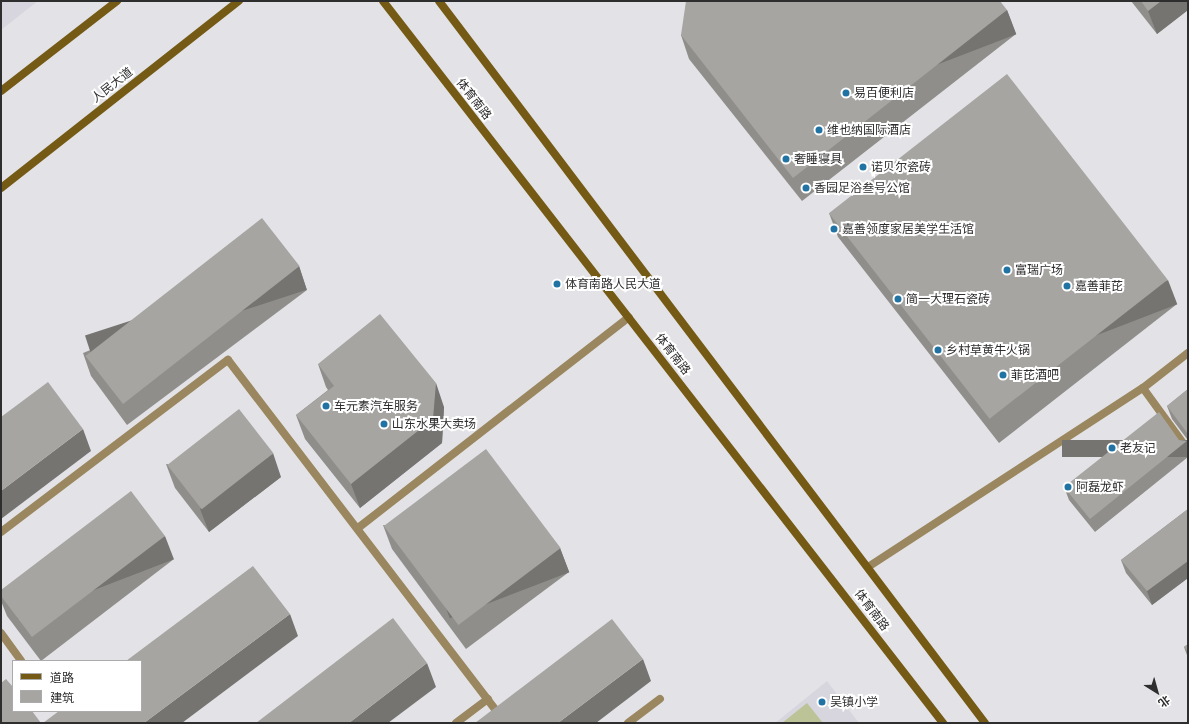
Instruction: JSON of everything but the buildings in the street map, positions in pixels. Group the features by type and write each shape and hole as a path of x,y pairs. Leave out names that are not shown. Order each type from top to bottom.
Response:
{"main road":[{"path":"1,91 118,1"},
{"name":"人民大道","path":"1,188 238,1"},
{"name":"体育南路","path":"383,1 943,723"},
{"name":"体育南路","path":"439,1 985,723"}],"lane":[{"path":"358,528 629,317"},
{"path":"868,567 1143,388 1188,353"},
{"path":"1,532 228,360 506,723"},
{"path":"1143,388 1188,450"},
{"path":"1,633 20,660"},
{"path":"628,723 660,699"},
{"path":"456,723 488,700"}],"shaded area":[{"path":"1,1 38,1 1,30"},
{"name":"吴镇小学","path":"827,681 859,723 775,723"}],"green space":[{"path":"807,703 823,723 782,723"}],"place":[{"name":"易百便利店","path":"846,93"},
{"name":"维也纳国际酒店","path":"819,130"},
{"name":"奢睡寝具","path":"786,159"},
{"name":"诺贝尔瓷砖","path":"863,167"},
{"name":"香园足浴叁号公馆","path":"806,188"},
{"name":"嘉善领度家居美学生活馆","path":"834,229"},
{"name":"富瑞广场","path":"1007,270"},
{"name":"体育南路人民大道","path":"557,284"},
{"name":"嘉善菲芘","path":"1067,286"},
{"name":"简一大理石瓷砖","path":"898,299"},
{"name":"乡村草黄牛火锅","path":"938,350"},
{"name":"菲芘酒吧","path":"1003,375"},
{"name":"车元素汽车服务","path":"326,406"},
{"name":"山东水果大卖场","path":"384,424"},
{"name":"老友记","path":"1112,448"},
{"name":"阿磊龙虾","path":"1068,487"},
{"name":"吴镇小学","path":"822,702"}]}
